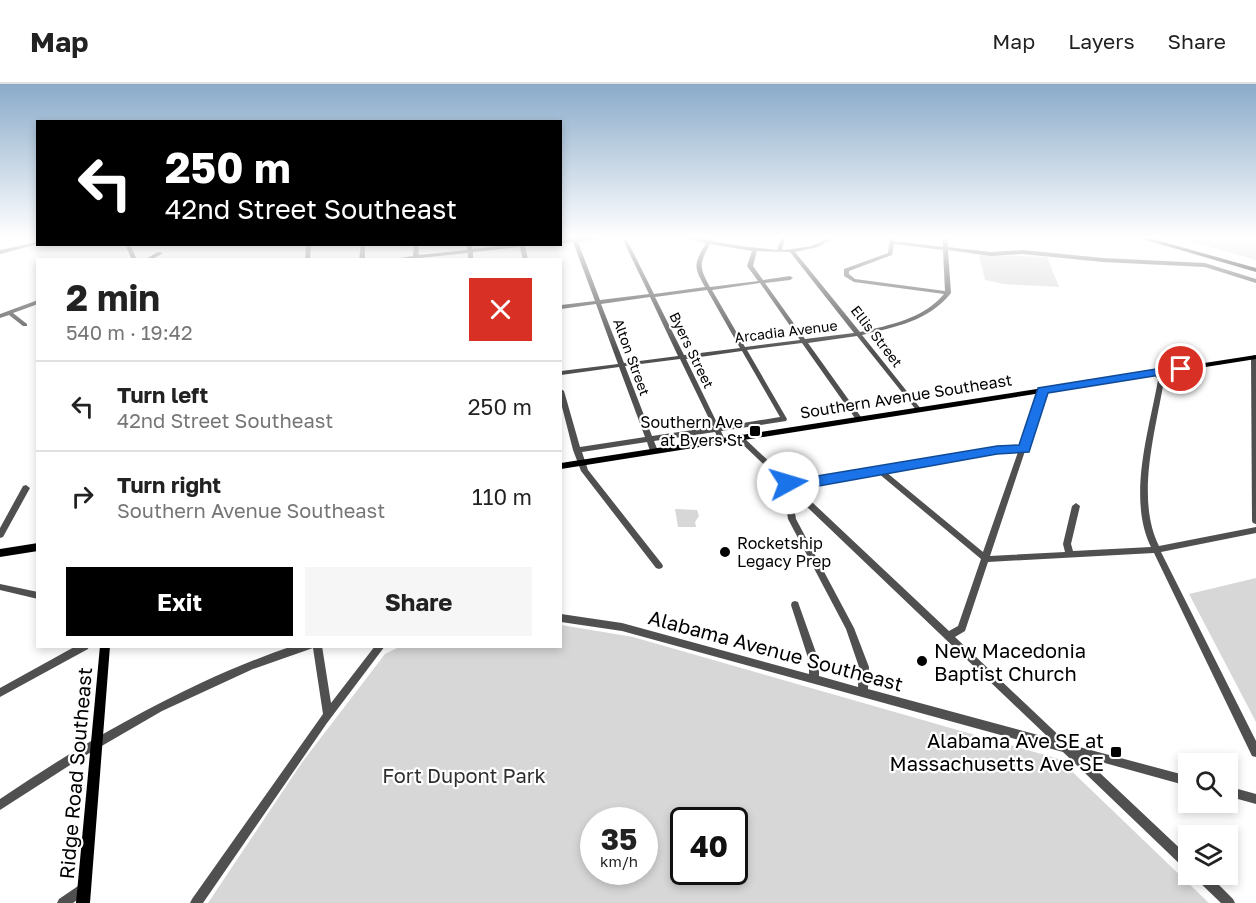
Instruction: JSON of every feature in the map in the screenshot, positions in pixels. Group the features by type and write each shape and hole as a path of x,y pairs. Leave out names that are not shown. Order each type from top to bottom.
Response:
{"main road":[{"name":"Southern Avenue Southeast","path":"562,465 1255,357"},
{"path":"0,553 36,547"},
{"name":"Ridge Road Southeast","path":"84,903 105,648"}],"street":[{"name":"Alton Street","path":"589,276 654,452"},
{"name":"Byers Street","path":"642,276 722,440"},
{"path":"577,450 784,419 702,276"},
{"path":"758,276 859,419"},
{"name":"Ellis Street","path":"813,276 919,410"},
{"path":"848,276 854,280 948,293 947,276"},
{"path":"1241,276 1256,281"},
{"path":"562,307 790,278"},
{"name":"Arcadia Avenue","path":"562,373 860,334 908,322 945,298 948,293"},
{"path":"0,316 36,303"},
{"path":"10,313 25,325"},
{"path":"1255,357 1256,521"},
{"path":"1156,373 1161,380 1143,495 1147,526 1156,550 1256,752"},
{"path":"949,636 962,628 1042,390"},
{"path":"562,395 581,462 659,566"},
{"path":"740,438 1178,854"},
{"path":"791,486 997,450 1024,449"},
{"path":"879,470 986,559 1156,550 1256,530"},
{"path":"0,535 26,488"},
{"path":"806,500 791,512 792,519 849,628 864,667 863,693"},
{"path":"1070,555 1067,544 1076,506"},
{"path":"2,589 36,596"},
{"path":"795,605 814,661 814,679"},
{"name":"Alabama Avenue Southeast","path":"562,618 622,627 1178,778"},
{"path":"0,693 81,648"},
{"path":"0,805 97,742 155,710 223,677 301,648"},
{"path":"317,648 328,715"},
{"path":"196,903 328,715 379,648"},
{"path":"1238,794 1256,799"},
{"path":"1210,885 1229,903"},
{"path":"63,903 85,887"}],"green space":[{"path":"984,276 1055,276 1059,287 1004,284 985,280"},
{"path":"675,509 697,510 699,516 695,522 696,527 678,527"},
{"path":"1256,578 1256,722 1189,594"},
{"name":"Fort Dupont Park","path":"562,625 633,637 1059,759 1178,873 1178,885 1190,885 1209,903 208,903 303,761 385,654 397,648 562,648"}],"place":[{"name":"Southern Ave at Byers St","path":"755,431"},
{"name":"Rocketship Legacy Prep","path":"725,552"},
{"name":"New Macedonia Baptist Church","path":"922,661"},
{"name":"Alabama Ave SE at Massachusetts Ave SE","path":"1116,752"}],"route":[{"path":"788,483 791,486 997,450 1024,449 1042,390 1181,369"}]}
